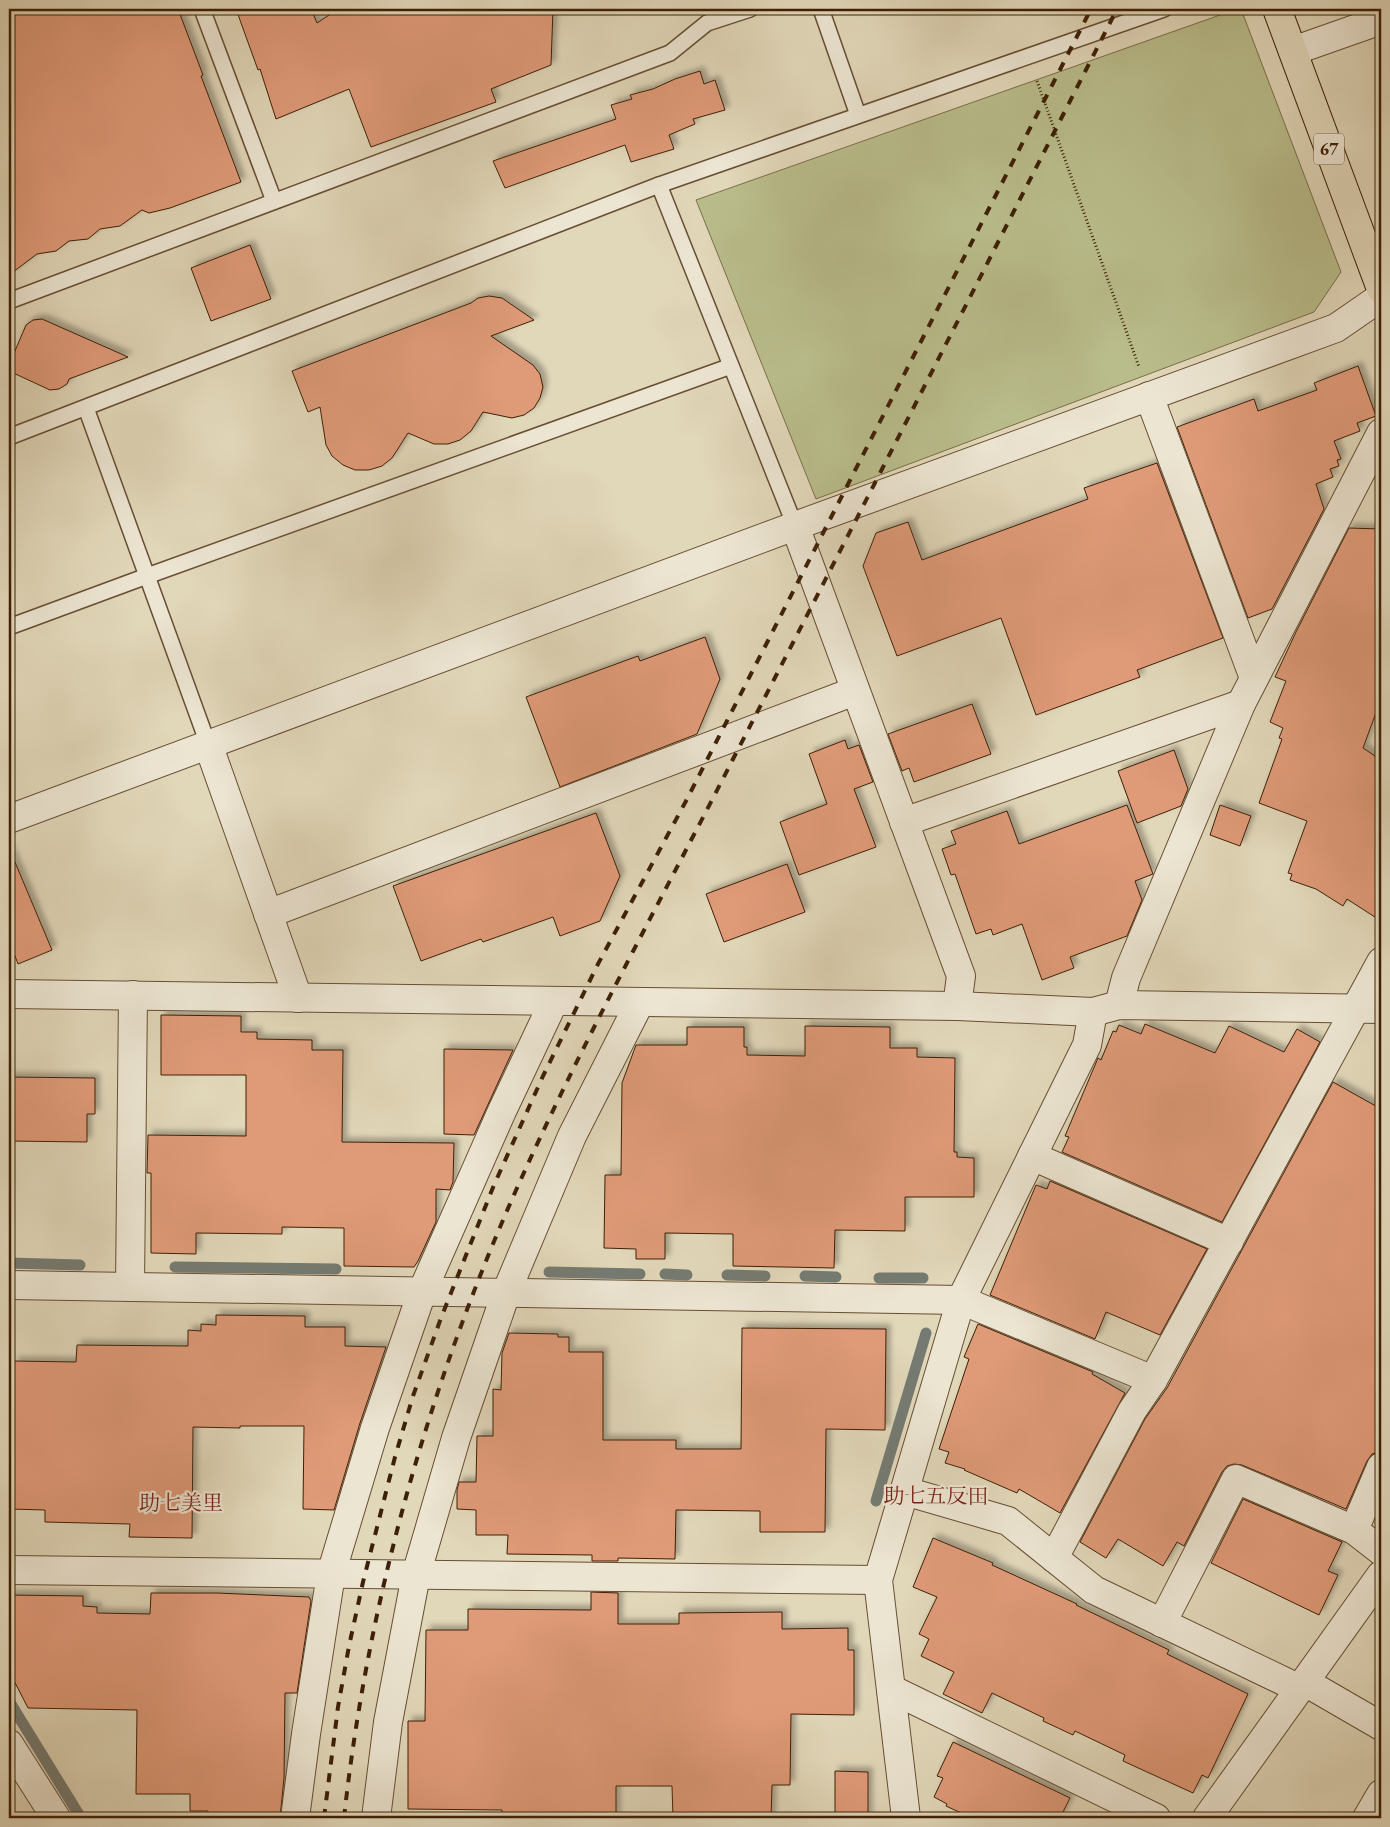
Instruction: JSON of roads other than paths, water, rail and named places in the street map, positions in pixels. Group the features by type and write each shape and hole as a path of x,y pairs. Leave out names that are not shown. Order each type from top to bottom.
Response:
{"main road":[{"name":"67","path":"1277,9 1381,289"}],"street":[{"path":"1292,51 1381,20"},
{"path":"9,819 795,526 1336,328 1381,297"},
{"path":"1149,396 1254,678"},
{"path":"1119,1005 1126,978 1241,704 1381,433"},
{"path":"795,526 961,976 957,1006"},
{"path":"268,914 855,691"},
{"path":"904,822 1241,704"},
{"path":"208,744 298,998"},
{"path":"1054,1558 1132,1411 1153,1380 1229,1242 1369,1009 1381,962"},
{"path":"9,994 957,1006 1093,1012 1119,1005 1369,1009"},
{"path":"130,1287 133,995"},
{"path":"295,1818 331,1574 375,1428 422,1292 502,1111 554,1002"},
{"path":"376,1818 388,1722 416,1575 456,1438 506,1293 572,1136 640,1002"},
{"path":"906,1818 878,1580 960,1300 1087,1045 1093,1012"},
{"path":"1032,1156 1229,1242"},
{"path":"9,1285 960,1300 1153,1380"},
{"path":"1354,1530 1381,1467"},
{"path":"1162,1623 1236,1480 1354,1530 1381,1551"},
{"path":"904,1491 1008,1521 1094,1590 1162,1623 1302,1685 1381,1726"},
{"path":"9,1570 878,1580"},
{"path":"1207,1818 1381,1575"},
{"path":"890,1689 1156,1818"},
{"path":"9,1744 56,1818"},
{"path":"1366,1818 1381,1794"}],"lane":[{"path":"202,9 274,201"},
{"path":"9,301 670,53 707,23 750,9"},
{"path":"821,9 858,115"},
{"path":"9,437 659,185 1164,9"},
{"path":"659,185 795,526"},
{"path":"9,628 147,576 731,366"},
{"path":"86,408 208,744"}],"waterway":[{"path":"9,1263 80,1265"},
{"path":"175,1267 336,1269"},
{"path":"549,1272 640,1274"},
{"path":"665,1274 687,1275"},
{"path":"727,1275 765,1276"},
{"path":"805,1276 836,1277"},
{"path":"879,1278 923,1278"},
{"path":"876,1501 926,1333"},
{"path":"9,1701 81,1818"}],"railway":[{"path":"324,1818 338,1707 349,1646 363,1582 395,1457 413,1396 441,1318 494,1185 543,1076 598,964 686,801 1091,9"},
{"path":"344,1818 354,1738 368,1659 405,1501 428,1423 454,1346 482,1271 513,1197 538,1141 592,1032 1117,9"}],"district":[{"name":"助七五反田","path":"936,1496"},
{"name":"助七美里","path":"181,1503"}]}
